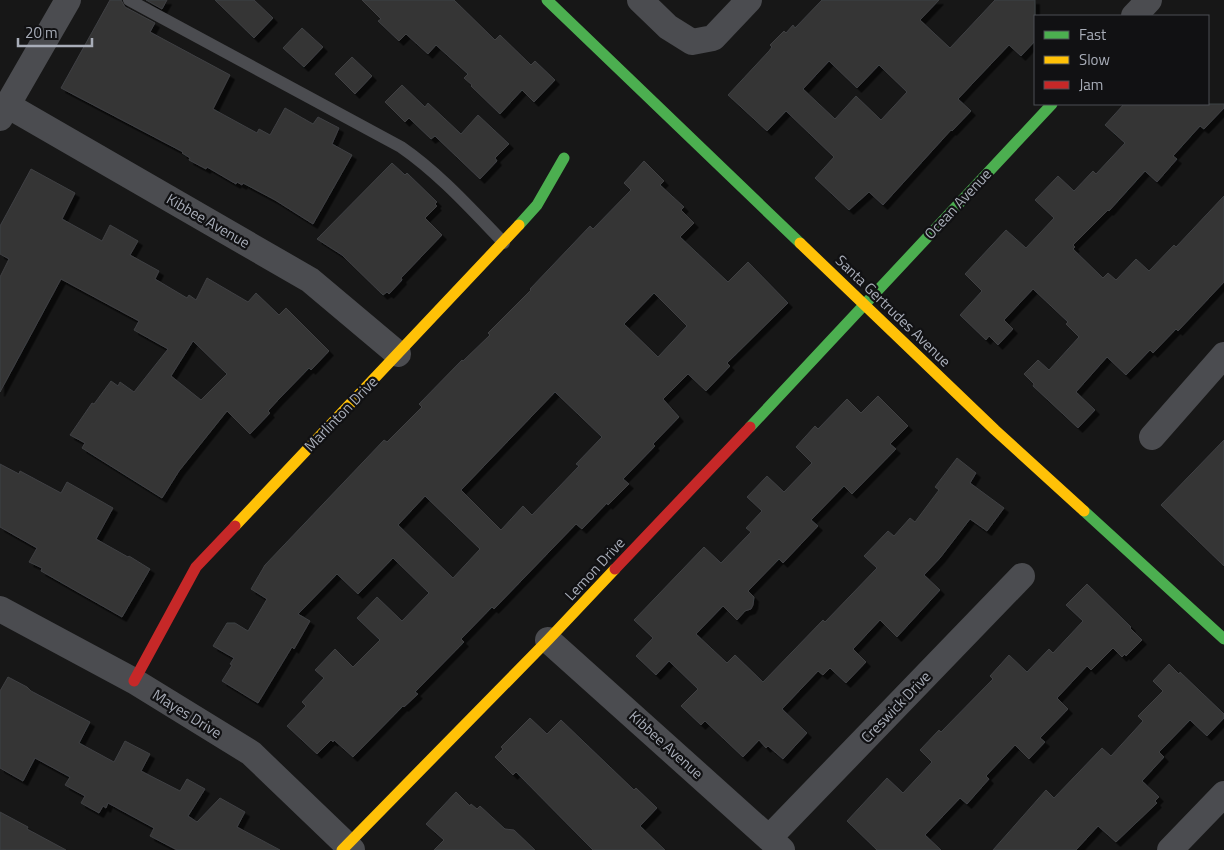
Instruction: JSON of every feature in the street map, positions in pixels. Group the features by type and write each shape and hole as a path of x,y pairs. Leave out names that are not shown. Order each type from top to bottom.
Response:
{"street":[{"path":"4,111 68,0"},
{"name":"Santa Gertrudes Avenue","path":"547,0 995,430 1224,639"},
{"path":"640,0 668,27 692,42 713,38 749,0"},
{"path":"1135,15 1150,0"},
{"name":"Ocean Avenue","path":"865,305 1051,105"},
{"name":"Kibbee Avenue","path":"4,111 310,280 398,354"},
{"name":"Marlinton Drive","path":"134,681 196,567 504,243 537,205 564,158"},
{"name":"Lemon Drive","path":"347,848 548,640 865,305"},
{"path":"1152,437 1224,355"},
{"name":"Creswick Drive","path":"776,844 1022,576"},
{"name":"Mayes Drive","path":"0,609 134,681 251,753 347,848"},
{"name":"Kibbee Avenue","path":"548,640 776,844"},
{"path":"1170,850 1224,794"}],"lane":[{"path":"129,0 401,147 424,162 504,243"}],"building":[{"path":"110,0 121,0 125,7 155,23 150,32 230,75 213,109 257,133 259,129 270,135 285,108 313,124 318,117 339,128 332,144 352,155 313,224 275,200 243,183 242,185 237,182 236,184 207,167 206,169 189,160 190,158 183,152 61,88"},
{"path":"146,0 167,0 162,9"},
{"path":"215,0 254,0 273,18 254,38"},
{"path":"362,0 454,0 495,40 500,35 531,65 535,61 555,80 534,102 522,90 500,114 464,78 468,74 436,45 428,54 406,34 399,41 378,21 381,19"},
{"path":"822,0 939,0 920,20 950,48 995,0 1035,0 1034,42 1021,56 1009,45 958,99 971,111 951,130 883,205 869,192 849,210 815,178 834,157 786,111 767,131 728,95 769,51 772,47 770,45 793,25 795,28","holes":["829,61 857,88 879,65 907,92 881,120 856,96 835,119 803,89"]},
{"path":"302,28 323,47 304,67 283,48"},
{"path":"352,57 372,76 355,94 335,74"},
{"path":"402,85 425,107 428,103 461,134 478,115 509,144 495,158 497,161 480,179 435,136 431,139 409,118 405,122 385,102"},
{"path":"1224,104 1224,108 1204,129 1200,126 1173,156 1177,159 1157,182 1145,171 1109,211 1073,245 1075,247 1073,249 1103,278 1108,273 1116,280 1136,259 1149,271 1174,245 1176,247 1224,196 1224,282 1178,331 1176,329 1153,353 1150,350 1126,375 1107,357 1076,392 1095,410 1078,428 1033,386 1034,384 1024,374 1038,360 1049,370 1079,337 1066,324 1068,322 1033,289 1004,320 1013,329 998,345 989,336 986,340 960,315 982,291 965,274 1006,230 1026,248 1054,218 1035,200 1058,176 1074,191 1093,171 1096,174 1125,143 1105,125 1123,105"},
{"path":"644,161 664,181 660,185 684,207 681,210 694,223 680,237 728,282 748,262 788,303 727,363 730,366 706,391 688,374 663,399 679,417 653,444 655,446 623,479 629,484 582,529 576,524 494,609 492,607 461,639 464,642 415,692 418,694 403,706 353,757 334,740 333,742 331,740 317,754 287,726 306,706 302,702 324,678 315,670 335,649 353,667 380,640 357,618 377,597 402,621 429,593 393,558 358,594 337,574 298,614 310,621 258,703 222,681 234,658 213,646 227,623 235,623 248,631 267,599 251,589 265,565 384,440 387,442 422,407 419,404 462,360 490,335 488,333 590,226 593,229 631,190 624,183","holes":["654,293 687,326 658,357 624,324","555,392 602,437 576,464 579,466 532,515 523,506 501,530 461,490","425,496 480,549 453,578 398,525"]},
{"path":"392,163 405,175 407,173 437,202 435,204 437,206 425,218 442,235 401,278 402,280 389,294 387,292 383,295 342,255 317,239"},
{"path":"31,169 75,193 62,219 102,241 110,225 138,241 130,255 159,271 155,279 187,298 189,295 196,300 207,278 248,302 256,293 279,315 286,308 329,351 311,370 309,368 278,400 268,411 270,413 250,434 227,411 179,471 162,498 82,448 85,443 70,435 92,403 94,404 111,381 118,386 120,382 134,392 168,349 134,330 139,321 61,279 0,392 0,277 9,259 0,254 0,226","holes":["193,341 227,374 201,400 171,376"]},
{"path":"878,396 908,426 890,444 896,449 852,494 844,486 811,520 818,526 783,563 779,559 748,591 754,597 751,609 745,611 737,620 723,606 696,634 727,663 735,655 763,682 877,568 864,556 888,531 894,536 910,518 915,522 939,490 935,487 957,458 976,473 970,483 1004,508 987,531 970,519 940,558 924,575 940,590 897,637 880,620 853,649 866,662 846,683 830,668 823,675 818,671 782,709 807,733 783,759 768,746 766,748 759,740 743,757 705,721 701,725 681,706 698,689 669,661 656,675 636,656 653,638 634,620 704,547 721,563 751,532 746,528 762,511 747,497 767,476 784,492 812,463 796,447 815,426 818,429 847,399 861,413"},
{"path":"1224,440 1224,566 1161,505"},
{"path":"0,464 19,474 20,471 61,493 67,482 113,508 96,539 150,569 122,617 41,571 42,568 29,562 37,548 0,527"},
{"path":"1087,584 1142,640 1126,656 1125,654 1122,657 1113,648 1091,670 1087,666 1057,698 1068,709 1040,738 1045,742 1029,759 1015,745 986,776 989,779 967,804 960,798 925,835 941,850 877,850 847,821 887,778 903,793 932,762 920,750 939,730 941,732 993,679 990,676 1009,655 1027,672 1049,649 1053,653 1083,621 1066,605"},
{"path":"1169,664 1224,714 1224,718 1207,736 1190,720 1159,752 1164,757 1142,781 1159,797 1155,801 1157,803 1116,842 1098,826 1076,850 993,850 1046,790 1054,798 1102,748 1111,756 1143,721 1138,716 1163,691 1153,681"},
{"path":"8,677 90,722 79,743 114,762 125,741 150,754 141,771 180,791 187,779 205,789 188,816 197,822 220,798 245,812 237,827 280,850 177,850 150,836 154,828 108,803 106,808 103,806 99,813 81,803 85,796 65,785 70,777 35,758 23,781 0,768 0,691"},
{"path":"530,718 547,734 561,720 634,790 636,788 657,808 640,826 665,850 593,850 516,772 513,775 495,757 503,749 501,747"},
{"path":"456,792 470,806 471,804 477,809 480,806 505,829 514,830 535,850 434,850 444,840 426,824"},
{"path":"0,812 28,827 27,829 66,850 0,850"}],"traffic: fast":[{"path":"547,0 800,243"},
{"path":"750,427 1051,105"},
{"path":"519,225 537,205 564,158"},
{"path":"1084,511 1224,639"}],"traffic: slow":[{"path":"235,526 519,225"},
{"path":"800,243 995,430 1084,511"},
{"path":"342,850 615,569"}],"traffic: jam":[{"path":"615,569 750,427"},
{"path":"134,681 196,567 235,526"}]}
